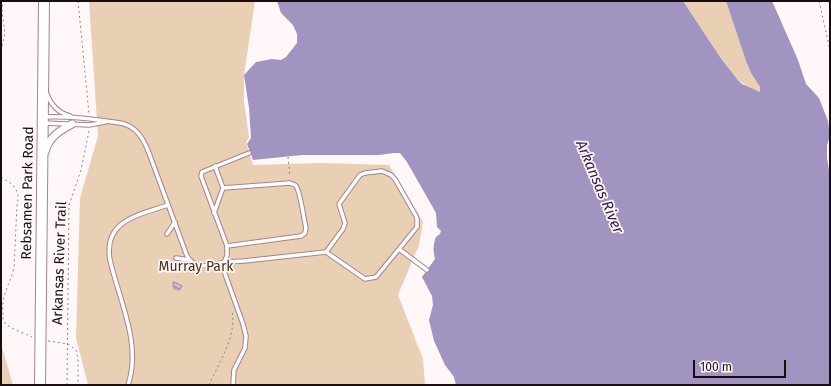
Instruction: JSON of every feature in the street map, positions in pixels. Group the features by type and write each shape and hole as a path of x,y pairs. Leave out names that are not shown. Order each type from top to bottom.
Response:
{"street":[{"name":"Rebsamen Park Road","path":"40,385 44,1"},
{"path":"42,180 46,146 56,133 74,121"}],"lane":[{"path":"44,65 46,92 51,103 60,112 74,121"},
{"path":"43,120 74,121 89,118 124,124 130,126 140,135 149,153 190,260"},
{"path":"43,120 74,121 90,125 108,122"},
{"path":"233,385 234,370 245,348 246,336 224,271 227,246 201,176 203,171 249,153"},
{"path":"214,212 223,188 215,166"},
{"path":"176,258 190,260 198,265 207,266 224,262 326,252 359,276 369,280 378,275 417,227 417,219 395,179 382,172 365,173 360,175 340,202 339,207 345,223 326,252"},
{"path":"223,188 290,183 294,185 298,193 306,228 305,232 301,236 227,246"},
{"path":"128,385 132,368 132,348 110,260 110,241 116,229 126,220 168,205"},
{"path":"167,234 175,222"},
{"path":"399,249 427,270"}],"path":[{"path":"1,51 5,33 2,12 3,1"},
{"path":"78,1 89,118"},
{"path":"819,1 830,50"},
{"path":"829,1 830,5"},
{"name":"Arkansas River Trail","path":"66,385 68,344 69,205 81,170 90,125"},
{"path":"288,156 290,178"},
{"path":"1,177 13,185 19,198 17,205 14,268 3,296 2,304 4,323 32,337 68,344 74,348 77,354 78,385"},
{"path":"209,385 227,347 231,334 233,320 231,307"}],"green space":[{"name":"Murray Park","path":"89,1 255,1 244,75 244,102 249,137 246,143 253,165 321,163 389,165 423,222 419,245 398,295 423,359 425,385 88,385 76,338 80,198 98,136"},
{"path":"683,1 726,1 746,61 751,73 760,87 760,92 748,87 737,79 720,57"},
{"path":"1,344 13,385 1,385"}],"water":[{"name":"Arkansas River","path":"277,1 683,1 720,57 737,79 742,84 760,92 760,87 751,73 746,61 726,1 772,1 798,60 806,84 819,98 828,121 830,136 827,145 827,158 830,176 830,385 456,385 454,377 445,365 434,341 429,320 433,305 432,296 422,277 435,259 434,242 441,231 437,227 436,213 407,162 400,153 379,155 302,155 253,160 247,144 251,138 249,108 244,75 256,62 272,59 281,60 286,57 297,43 297,34 293,25 281,13"}],"building":[{"path":"174,282 182,286 180,289 174,286"}]}
